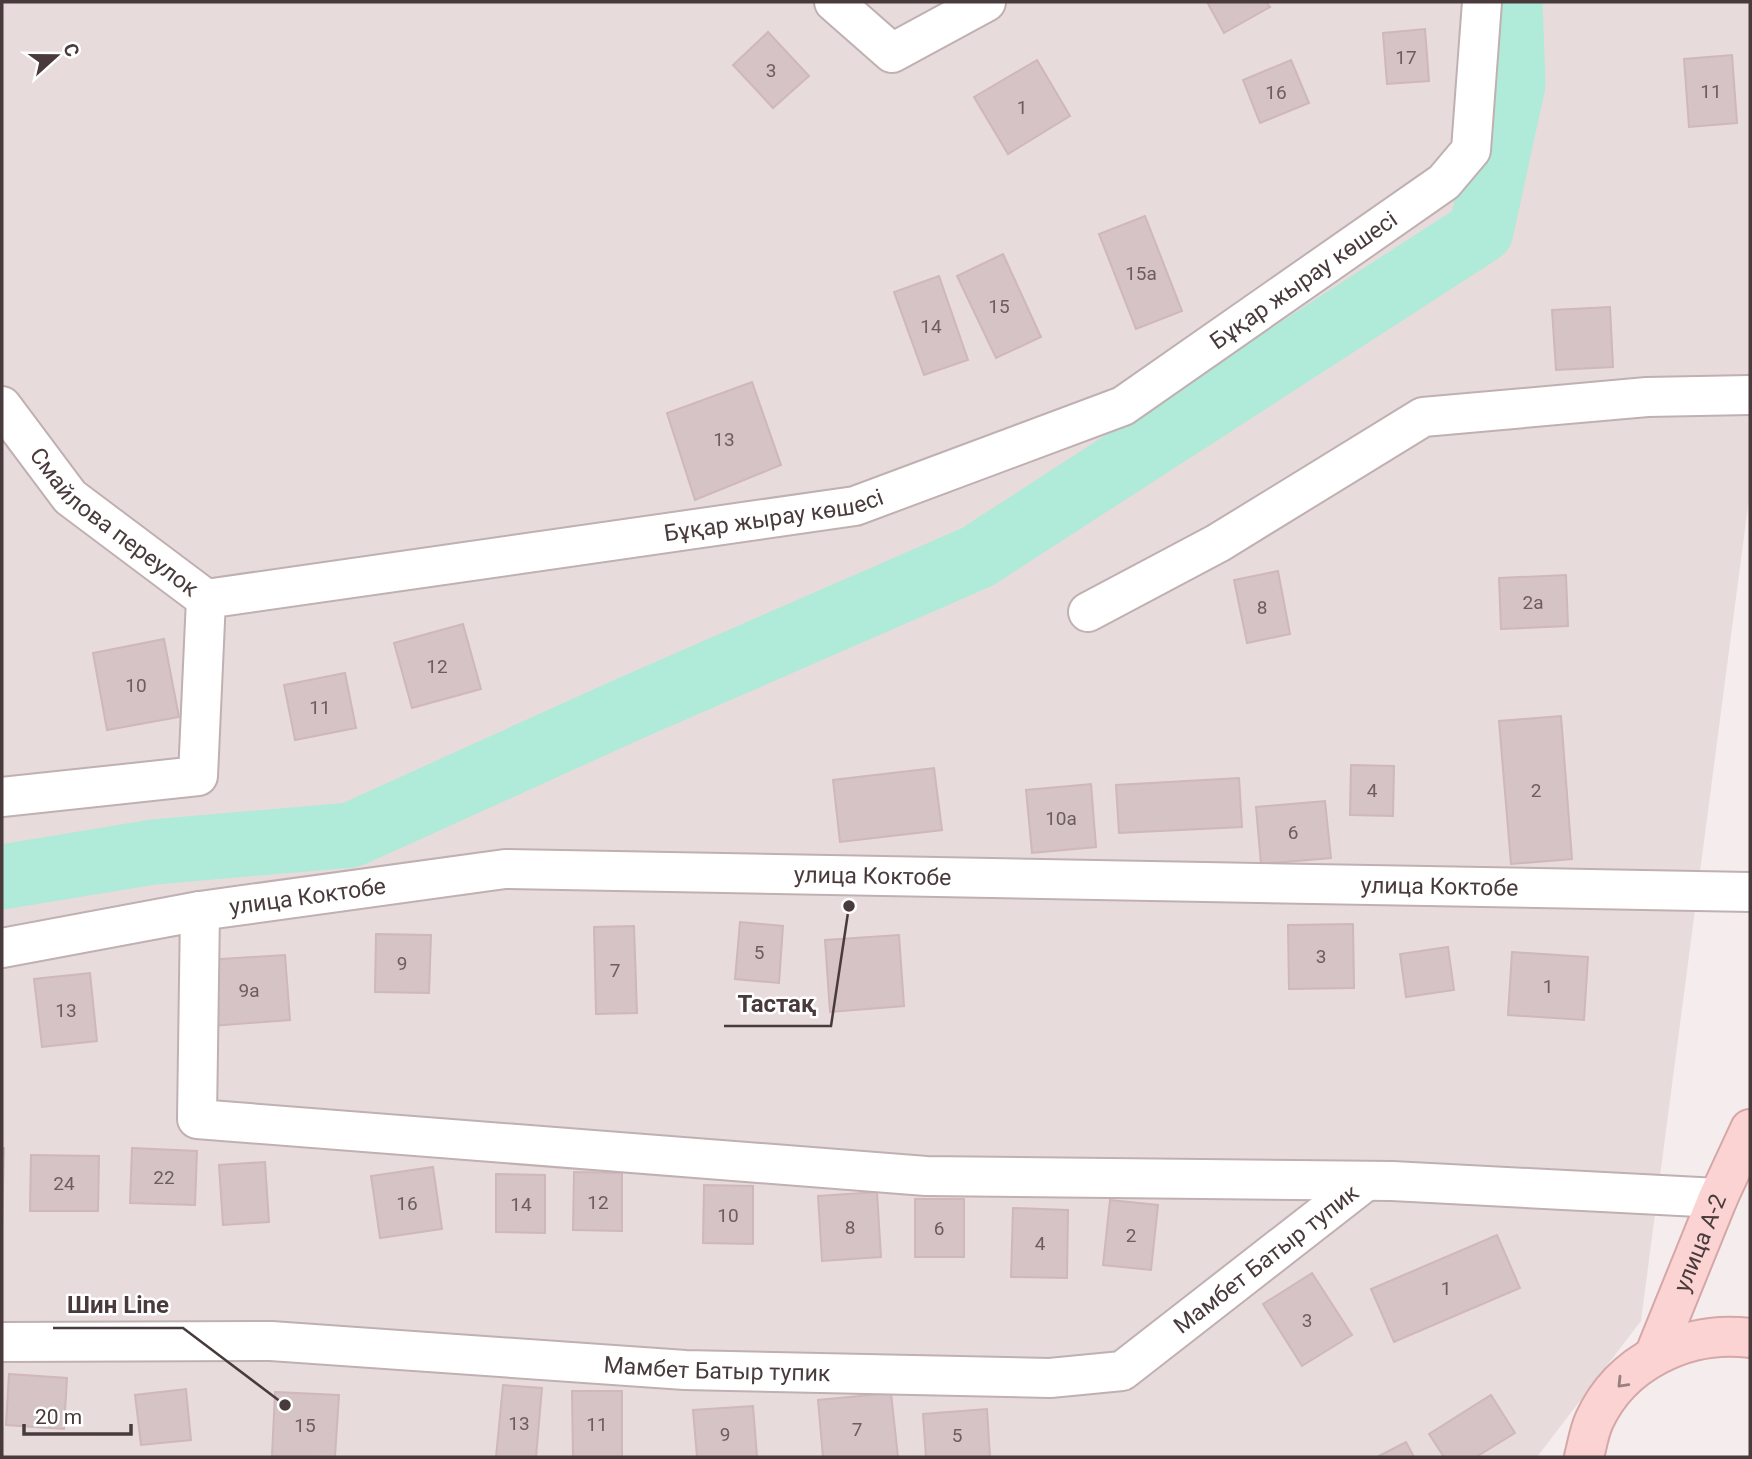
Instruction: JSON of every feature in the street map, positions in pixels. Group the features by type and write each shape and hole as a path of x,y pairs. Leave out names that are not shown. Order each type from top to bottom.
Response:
{"main road":[{"name":"улица А-2","path":"1654,1356 1718,1198 1750,1129"},
{"path":"1555,1457 1595,1420 1619,1384 1654,1356 1689,1341 1728,1335 1750,1338"},
{"path":"1584,1457 1595,1420"}],"street":[{"path":"834,2 892,53 986,2"},
{"name":"Бұқар жырау көшесі","path":"206,599 855,506 1123,406 1444,182 1471,150 1482,2"},
{"path":"1088,612 1217,543 1423,417 1647,397 1750,395"},
{"name":"Смайлова переулок","path":"2,406 70,497 206,599"},
{"path":"2,797 198,776 206,599"},
{"name":"улица Коктобе","path":"2,948 200,911 505,869 1750,892"},
{"name":"Мамбет Батыр тупик","path":"200,911 198,1119 926,1176 1366,1181 1718,1198"},
{"name":"Мамбет Батыр тупик","path":"2,1342 271,1341 698,1370 1050,1378 1122,1371 1366,1181"}],"shaded area":[{"path":"2,2 1750,2 1750,491 1641,1321 1537,1457 2,1457"}],"building":[{"path":"1207,2 1266,2 1270,7 1224,33"},
{"path":"1425,29 1429,81 1387,84 1383,33"},
{"path":"768,32 809,76 773,108 733,65"},
{"path":"1732,55 1737,123 1689,127 1684,59"},
{"path":"1037,60 1070,116 1008,154 974,97"},
{"path":"1291,60 1309,103 1260,123 1243,80"},
{"path":"1145,216 1182,311 1136,329 1099,234"},
{"path":"1003,254 1041,337 996,358 957,276"},
{"path":"939,276 968,360 924,375 894,292"},
{"path":"1610,307 1613,367 1556,370 1552,310"},
{"path":"752,382 781,465 695,500 667,413"},
{"path":"1278,571 1290,634 1247,643 1234,580"},
{"path":"1566,575 1568,626 1501,629 1499,578"},
{"path":"463,624 481,689 412,708 394,643"},
{"path":"164,639 179,717 107,730 93,653"},
{"path":"345,673 356,728 295,740 284,685"},
{"path":"1561,716 1572,859 1511,864 1499,721"},
{"path":"1351,765 1394,766 1393,816 1350,815"},
{"path":"934,768 942,830 840,842 833,780"},
{"path":"1239,778 1242,827 1119,833 1116,785"},
{"path":"1091,784 1096,847 1032,853 1026,790"},
{"path":"1325,801 1331,858 1261,864 1256,807"},
{"path":"740,922 783,926 779,983 735,979"},
{"path":"1353,924 1354,988 1289,989 1288,925"},
{"path":"634,926 637,1013 596,1014 594,927"},
{"path":"376,934 431,935 429,993 375,992"},
{"path":"899,935 904,1006 830,1012 825,940"},
{"path":"1448,947 1454,990 1406,997 1400,954"},
{"path":"1512,952 1588,957 1584,1020 1508,1015"},
{"path":"285,955 290,1020 212,1026 207,960"},
{"path":"90,973 97,1041 42,1047 34,979"},
{"path":"2,1148 4,1148 2,1228"},
{"path":"132,1148 197,1151 195,1205 130,1203"},
{"path":"31,1155 99,1156 98,1211 30,1211"},
{"path":"265,1162 269,1222 223,1225 219,1165"},
{"path":"433,1167 442,1229 380,1238 371,1176"},
{"path":"574,1172 622,1173 622,1231 573,1230"},
{"path":"496,1174 545,1175 545,1233 496,1232"},
{"path":"704,1185 753,1186 753,1244 703,1243"},
{"path":"877,1192 881,1257 822,1261 818,1196"},
{"path":"915,1199 964,1199 964,1257 915,1257"},
{"path":"1110,1200 1158,1205 1151,1270 1103,1265"},
{"path":"1013,1208 1068,1210 1067,1278 1011,1277"},
{"path":"1497,1235 1520,1288 1394,1342 1371,1289"},
{"path":"1312,1273 1352,1335 1302,1366 1263,1304"},
{"path":"9,1374 67,1378 64,1429 6,1425"},
{"path":"503,1385 542,1388 536,1457 496,1457"},
{"path":"186,1389 191,1440 141,1445 135,1395"},
{"path":"572,1391 622,1391 622,1457 573,1457"},
{"path":"275,1392 339,1395 335,1457 272,1456"},
{"path":"891,1393 898,1457 823,1457 818,1400"},
{"path":"1491,1395 1515,1433 1476,1457 1444,1457 1429,1434"},
{"path":"753,1406 757,1457 697,1457 693,1410"},
{"path":"987,1409 990,1457 926,1457 923,1414"},
{"path":"1406,1442 1414,1457 1377,1457"}],"waterway":[{"path":"2,877 153,852 351,835 631,708 977,557 1481,231 1513,84 1510,2"}],"place":[{"name":"Тастақ","path":"849,906"},
{"name":"Шин Line","path":"285,1405"}]}
